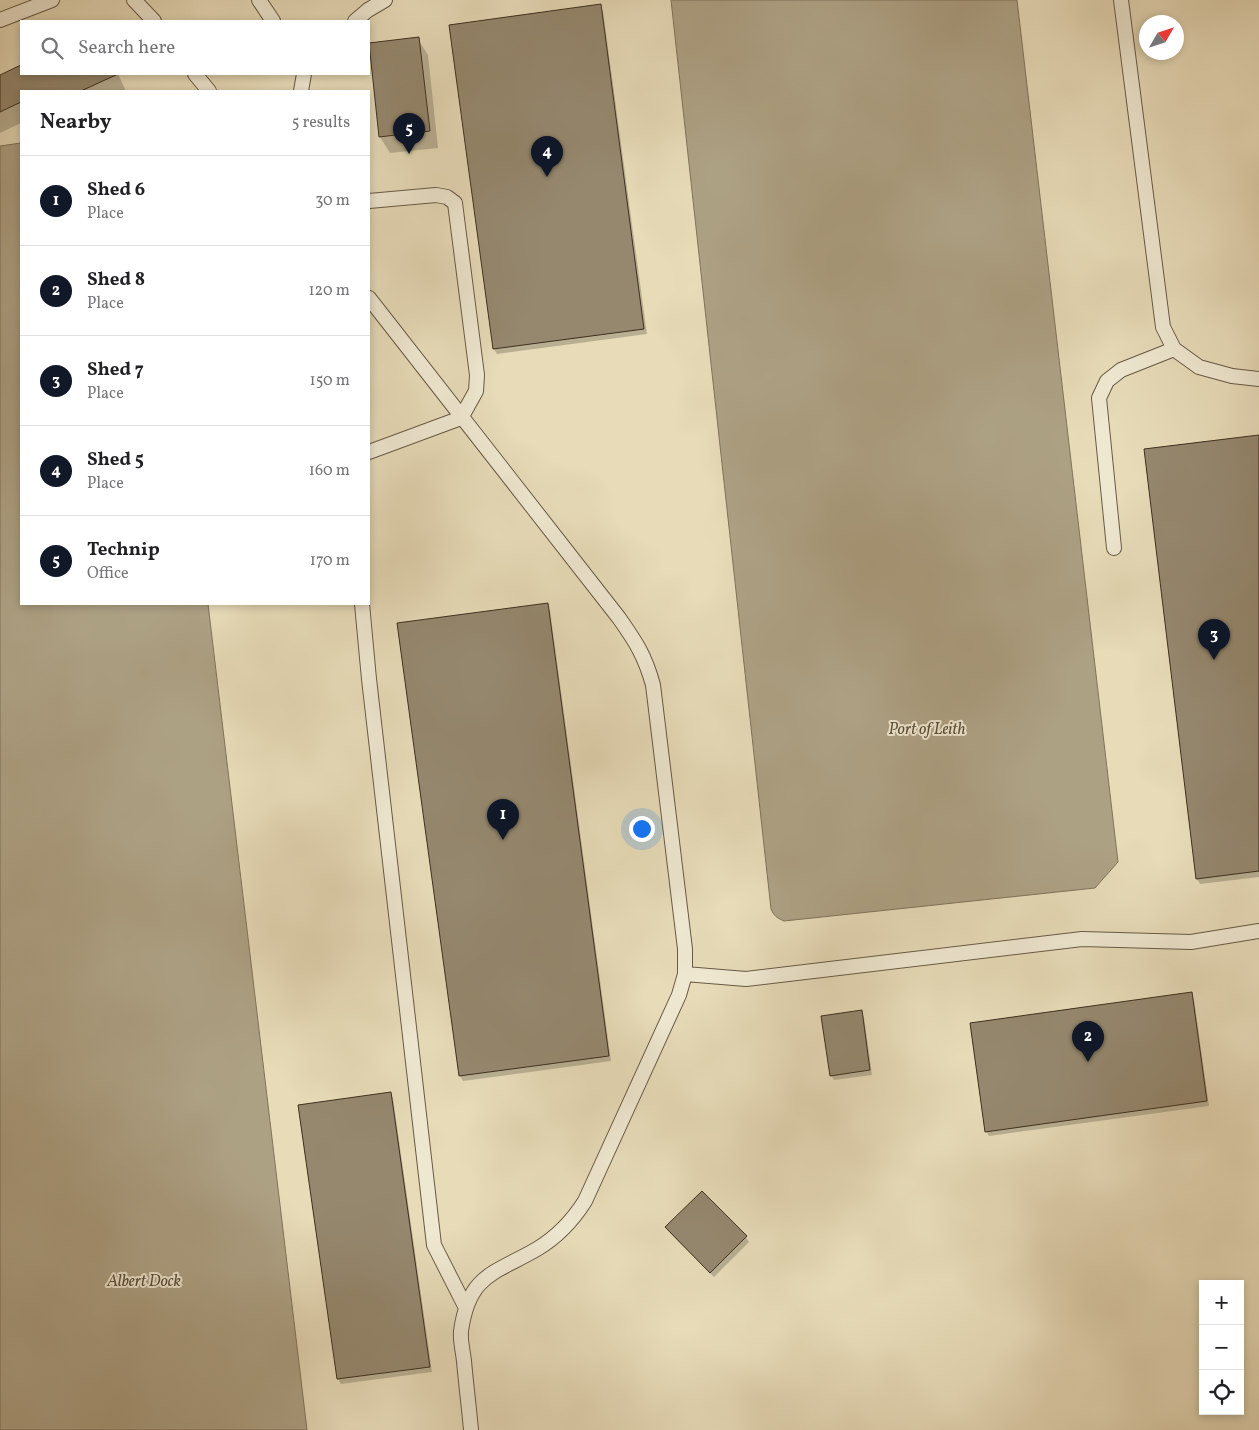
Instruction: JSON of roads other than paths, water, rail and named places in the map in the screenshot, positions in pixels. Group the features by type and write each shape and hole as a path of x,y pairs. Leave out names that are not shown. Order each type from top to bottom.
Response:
{"lane":[{"path":"0,20 52,0"},
{"path":"134,0 153,20"},
{"path":"259,0 272,20"},
{"path":"356,20 368,10 386,0"},
{"path":"1121,0 1163,327 1174,348 1199,367 1232,376 1259,379"},
{"path":"196,75 208,90"},
{"path":"301,90 304,75"},
{"path":"370,201 436,195 447,197 455,203 477,375 476,390 461,418 370,452"},
{"path":"370,299 619,618 640,648 653,685 685,949 685,974 675,1004 585,1201 565,1227 553,1238 538,1249 487,1276 472,1292 466,1308 461,1333 471,1430"},
{"path":"1114,548 1099,398 1107,381 1121,370 1174,348"},
{"path":"362,605 434,1245 466,1308"},
{"path":"685,974 746,980 1082,939 1191,942 1259,931"}],"water":[{"name":"Port of Leith","path":"671,0 1017,0 1118,862 1095,888 784,921 776,916 771,909"},
{"name":"Albert Dock","path":"20,143 20,605 208,605 307,1430 0,1430 0,146"}],"place":[{"name":"Technip","path":"409,154"},
{"name":"Shed 5","path":"547,177"},
{"name":"Shed 7","path":"1214,660"},
{"name":"Shed 6","path":"503,840"},
{"name":"Shed 8","path":"1088,1062"}]}
